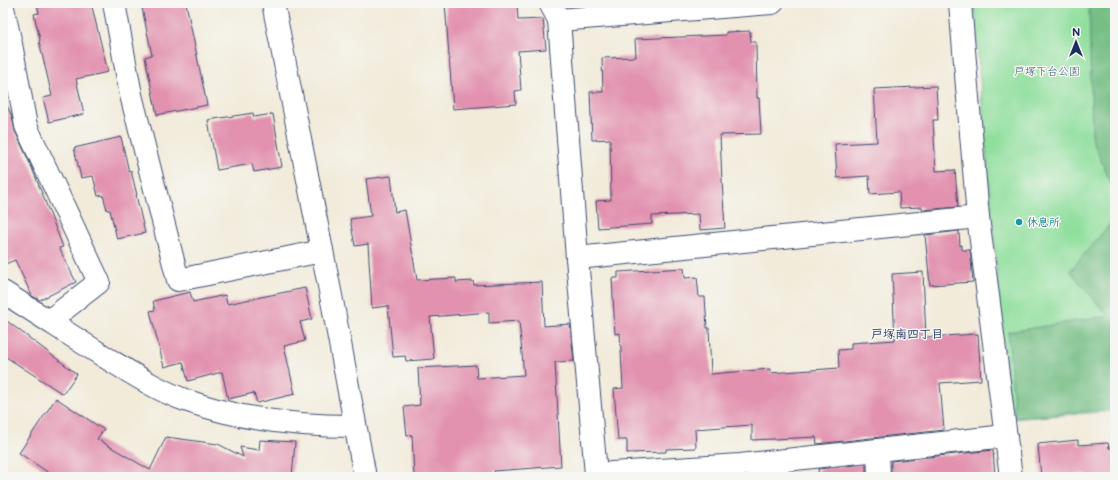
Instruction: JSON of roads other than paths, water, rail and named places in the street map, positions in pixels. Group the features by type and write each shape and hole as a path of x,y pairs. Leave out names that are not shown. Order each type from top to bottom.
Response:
{"street":[{"path":"114,3 130,95 178,280 322,251"},
{"path":"273,3 365,477"},
{"path":"772,3 555,11 596,474 740,471 878,450 1006,436"},
{"path":"960,3 978,217 1011,477"},
{"path":"3,8 26,126 99,282 49,321"},
{"path":"577,258 978,217"},
{"path":"3,292 98,353 147,382 184,400 226,412 279,422 326,426 355,426"},
{"path":"878,450 880,477"}],"place":[{"name":"休息所","path":"1019,222"}],"district":[{"name":"戸塚南四丁目","path":"907,334"}],"park label":[{"name":"戸塚下台公園","path":"1047,71"}]}
